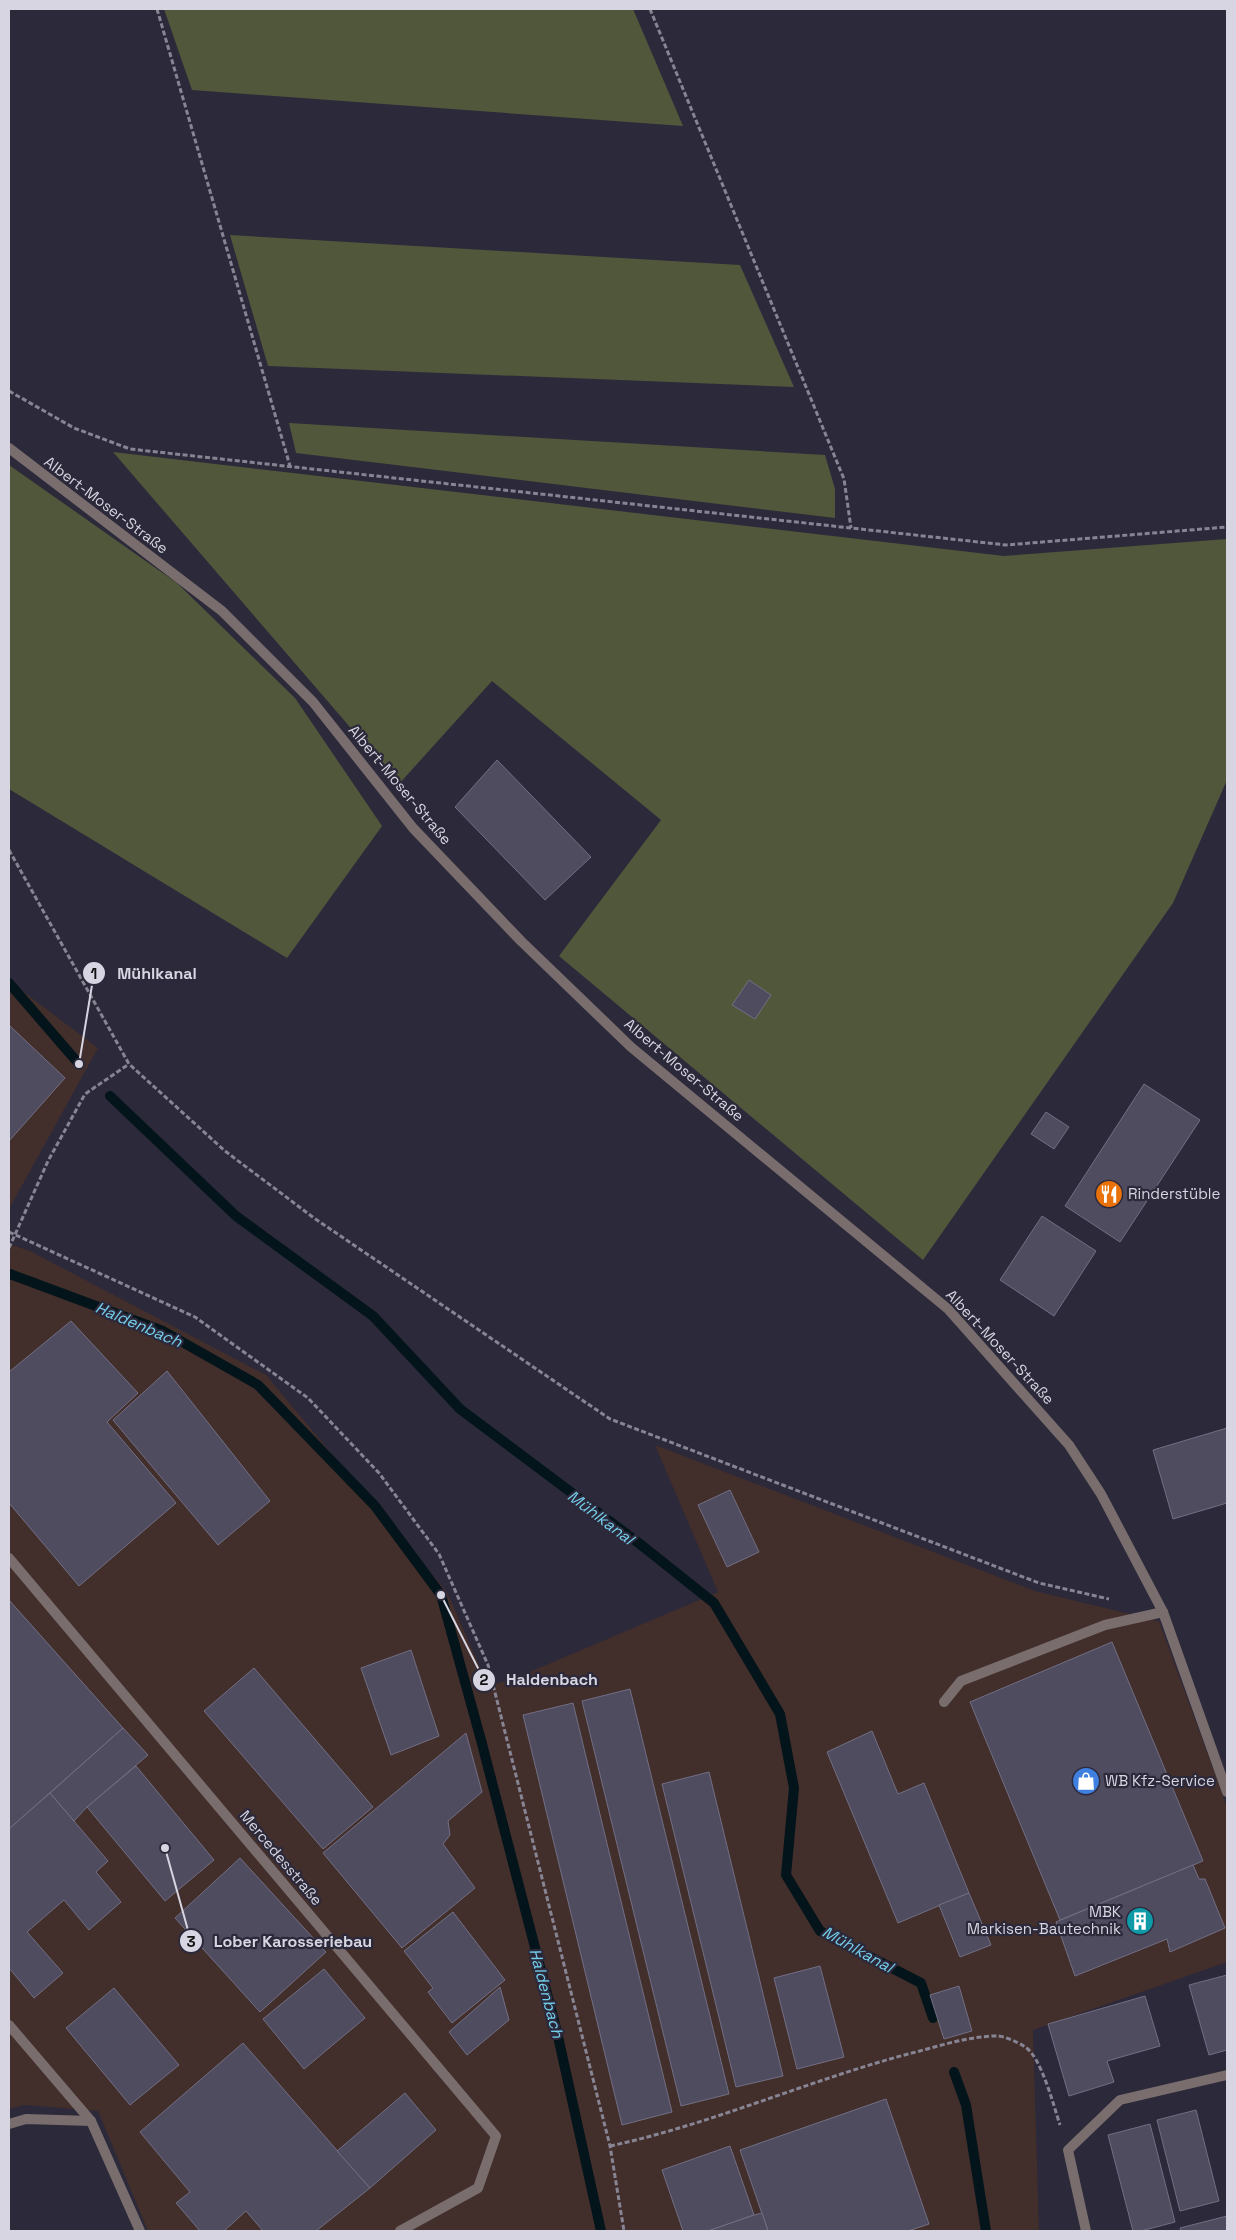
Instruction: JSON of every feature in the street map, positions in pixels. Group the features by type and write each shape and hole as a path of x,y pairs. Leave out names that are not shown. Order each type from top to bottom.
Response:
{"street":[{"name":"Albert-Moser-Straße","path":"9,448 222,611 313,702 413,828 521,941 631,1047 948,1309 1068,1445 1101,1494 1164,1612 1227,1792"},
{"name":"Mercedesstraße","path":"9,1558 496,2136 478,2188 400,2231"},
{"path":"944,1702 961,1681 1105,1625 1164,1612"},
{"path":"9,2024 91,2121 140,2231"},
{"path":"1086,2231 1068,2150 1120,2100 1227,2075"},
{"path":"9,2124 26,2119 91,2121"}],"path":[{"path":"157,9 290,466"},
{"path":"650,9 844,479 851,528"},
{"path":"9,391 74,428 130,449 1006,545 1227,528"},
{"path":"9,850 129,1064 225,1151 314,1218 610,1419 1039,1583 1116,1601"},
{"path":"9,1248 48,1161 85,1094 129,1064"},
{"path":"9,1232 195,1317 308,1398 379,1472 439,1554 488,1664 610,2146 624,2231"},
{"path":"610,2146 751,2105 879,2062 967,2039 999,2035 1027,2047 1044,2076 1068,2150"}],"shaded area":[{"path":"9,981 98,1048 9,1209"},
{"path":"9,1244 30,1251 266,1375 447,1592 488,1686 513,1679 718,1592 655,1445 1035,1591 1159,1621 1227,1807 1227,1962 1033,2030 1039,2231 148,2231 98,2111 25,2105 9,2109"}],"green space":[{"path":"164,9 633,9 683,126 192,90"},
{"path":"230,235 740,265 794,387 268,366"},
{"path":"289,423 825,455 835,489 835,518 296,453"},
{"path":"113,452 1004,556 1227,539 1227,780 1173,903 923,1260 559,956 661,820 492,681 399,784"},
{"path":"9,465 177,583 295,698 382,826 287,958 9,789"}],"building":[{"path":"497,760 591,857 545,900 455,807"},
{"path":"749,980 771,995 755,1019 732,1005"},
{"path":"9,1025 65,1078 9,1141"},
{"path":"1144,1084 1200,1120 1120,1242 1065,1206"},
{"path":"1046,1112 1069,1127 1054,1149 1031,1134"},
{"path":"1042,1216 1096,1251 1054,1316 1000,1280"},
{"path":"71,1321 138,1393 107,1422 176,1503 79,1586 9,1503 9,1372"},
{"path":"167,1371 270,1501 218,1545 113,1420"},
{"path":"1227,1428 1227,1503 1173,1519 1153,1450"},
{"path":"730,1490 759,1552 727,1567 698,1505"},
{"path":"9,1600 123,1728 9,1829"},
{"name":"WB Kfz-Service","path":"1112,1642 1203,1861 1060,1920 970,1702"},
{"path":"411,1650 439,1736 391,1755 361,1668"},
{"path":"254,1668 373,1807 323,1849 204,1711"},
{"path":"630,1689 729,2094 681,2106 582,1701"},
{"path":"573,1703 672,2112 622,2125 523,1715"},
{"path":"123,1728 148,1755 87,1807 74,1821 50,1793"},
{"path":"872,1731 898,1794 924,1783 969,1893 898,1923 827,1752"},
{"path":"466,1733 482,1792 448,1821 450,1835 443,1844 475,1888 402,1948 323,1853"},
{"path":"136,1766 214,1860 165,1901 87,1807"},
{"path":"709,1772 783,2076 736,2087 662,1784"},
{"path":"50,1793 108,1861 96,1872 121,1902 89,1930 64,1900 27,1932 63,1973 34,1998 9,1968 9,1829"},
{"path":"240,1858 326,1952 260,2012 175,1918"},
{"name":"MBK Markisen-Bautechnik","path":"1193,1865 1199,1879 1205,1879 1225,1928 1170,1952 1167,1939 1075,1976 1056,1922"},
{"path":"969,1893 991,1945 960,1957 939,1905"},
{"path":"453,1912 505,1980 452,2023 428,1992 433,1988 404,1951"},
{"path":"820,1966 844,2057 797,2069 774,1978"},
{"path":"324,1969 365,2018 304,2069 263,2019"},
{"path":"1227,1975 1227,2050 1209,2055 1189,1985"},
{"path":"959,1986 972,2031 944,2039 930,1995"},
{"path":"500,1987 509,2020 467,2055 449,2032"},
{"path":"114,1988 179,2065 130,2105 66,2028"},
{"path":"1145,1996 1160,2046 1107,2061 1114,2082 1069,2096 1048,2024"},
{"path":"243,2043 370,2188 316,2231 263,2231 246,2211 224,2231 200,2231 176,2203 190,2192 140,2132"},
{"path":"405,2093 436,2130 370,2188 337,2151"},
{"path":"886,2099 929,2224 908,2231 768,2231 740,2150"},
{"path":"1196,2110 1219,2201 1180,2211 1157,2120"},
{"path":"1150,2124 1175,2222 1141,2231 1133,2231 1108,2135"},
{"path":"730,2146 754,2215 708,2231 683,2231 662,2170"},
{"path":"762,2213 768,2231 708,2231 754,2215"},
{"path":"1227,2216 1227,2231 1181,2231 1180,2228"}],"waterway":[{"name":"Mühlkanal","path":"9,983 79,1064"},
{"name":"Mühlkanal","path":"110,1096 236,1216 373,1316 460,1409 640,1544 714,1603 780,1714 794,1788 786,1875 820,1931 921,1983 933,2018"},
{"name":"Haldenbach","path":"10,1274 163,1331 258,1385 375,1506 441,1595 557,2032 601,2231"},
{"name":"Mühlkanal","path":"954,2072 966,2105 986,2231"}],"place":[{"name":"Mühlkanal","path":"79,1064"},
{"name":"Rinderstüble","path":"1109,1194"},
{"name":"Haldenbach","path":"441,1595"},
{"name":"WB Kfz-Service","path":"1086,1781"},
{"name":"Lober Karosseriebau","path":"165,1848"},
{"name":"MBK Markisen-Bautechnik","path":"1140,1921"}]}
